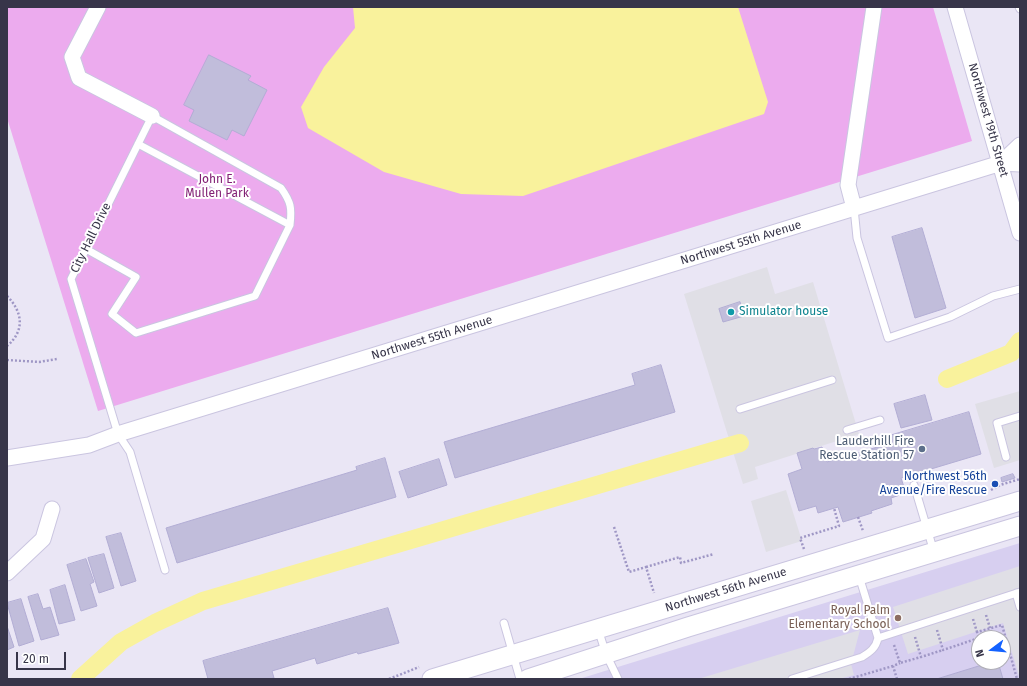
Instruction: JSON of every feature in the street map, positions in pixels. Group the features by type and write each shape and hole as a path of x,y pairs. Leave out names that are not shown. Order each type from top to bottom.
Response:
{"street":[{"path":"98,7 72,57 78,78 152,116"},
{"path":"854,208 848,185 874,7"},
{"name":"Northwest 19th Street","path":"955,7 1020,233"},
{"name":"Northwest 55th Avenue","path":"1001,163 1020,145"},
{"name":"Northwest 55th Avenue","path":"7,458 89,444 1001,163 1020,164"},
{"name":"Northwest 56th Avenue","path":"432,679 1020,501"},
{"path":"7,573 43,539 52,509"},
{"name":"Northwest 56th Avenue","path":"528,679 688,627 1020,526"}],"lane":[{"name":"City Hall Drive","path":"152,116 70,279 118,434 130,452 164,570"},
{"path":"86,249 136,277 112,314 136,333 255,296 290,225 291,214 289,200 281,188 152,116"},
{"path":"138,144 290,225"},
{"path":"854,208 856,238 888,338 950,318 993,296 1020,289"},
{"path":"740,409 832,380"},
{"path":"1006,457 997,423 1020,416"},
{"path":"847,430 880,420"},
{"path":"914,485 935,552"},
{"path":"792,679 862,657 871,652 877,644 878,638 859,575"},
{"path":"878,638 1018,593 1020,607"},
{"path":"504,623 520,679"},
{"path":"598,628 606,654 618,679"}],"path":[{"path":"7,296 17,307 21,325 15,340 7,346"},
{"path":"7,360 39,362 57,359"},
{"path":"804,550 800,538 839,526 834,508"},
{"path":"614,527 629,572 680,557 681,564 714,554"},
{"path":"798,552 811,547"},
{"path":"646,567 654,593"},
{"path":"934,620 943,650"},
{"path":"849,679 978,638 977,632 1002,624 1017,679"},
{"path":"912,627 921,657"},
{"path":"891,634 900,663"},
{"path":"893,666 897,679"}],"shaded area":[{"path":"353,7 738,7 768,102 764,114 523,196 461,194 384,172 308,128 301,107 324,67 355,28"},
{"path":"767,267 775,294 813,282 859,434 755,467 758,479 743,484 684,294"},
{"path":"1020,391 1020,460 994,468 975,404"},
{"path":"786,490 802,541 766,552 751,501"},
{"name":"Royal Palm Elementary School","path":"1020,543 1020,679 579,679"},
{"path":"1020,566 1020,679 1011,649 1011,630 1005,630 1003,623 982,630 971,630 971,633 908,654 893,607"},
{"path":"860,630 851,664 854,675 839,679 698,679"}],"green space":[{"name":"John E. Mullen Park","path":"7,7 933,7 972,141 98,411 7,118"}],"building":[{"path":"209,55 251,76 248,80 267,90 244,136 232,130 227,140 189,121 194,110 184,105"},
{"path":"922,228 946,308 915,318 892,237"},
{"name":"Simulator house","path":"740,302 744,316 723,322 719,309"},
{"path":"661,365 675,412 455,478 444,442 635,385 632,374"},
{"path":"925,395 932,420 901,428 894,404"},
{"path":"969,412 981,454 901,478 906,493 891,498 892,504 871,511 872,513 843,522 838,507 818,513 816,506 799,511 788,474 802,469 797,453 822,447 827,462 891,443 889,436"},
{"path":"385,458 396,497 177,563 166,528 357,470 356,467"},
{"path":"439,459 447,485 408,498 399,472"},
{"path":"1013,474 1015,478 1002,482 1001,478"},
{"path":"121,533 136,581 121,586 106,537"},
{"path":"104,554 114,588 99,593 88,558"},
{"path":"86,559 94,582 90,584 97,606 81,611 67,565"},
{"path":"65,585 75,620 59,624 50,590"},
{"path":"38,594 43,609 50,607 59,635 41,640 28,597"},
{"path":"21,599 34,641 19,646 7,603"},
{"path":"388,608 399,643 358,654 357,652 317,664 315,658 272,671 274,678 269,679 208,679 203,661"},
{"path":"7,626 14,647 7,650"},
{"path":"971,668 971,670 1000,670 1003,679 937,679"}],"waterway":[{"path":"947,379 1011,353 1020,341"},
{"path":"80,679 121,642 155,623 203,601 740,443"}],"place":[{"name":"Simulator house","path":"731,312"},
{"name":"Lauderhill Fire Rescue Station 57","path":"922,449"},
{"name":"Northwest 56th Avenue/Fire Rescue","path":"995,484"},
{"name":"Royal Palm Elementary School","path":"898,618"}]}
